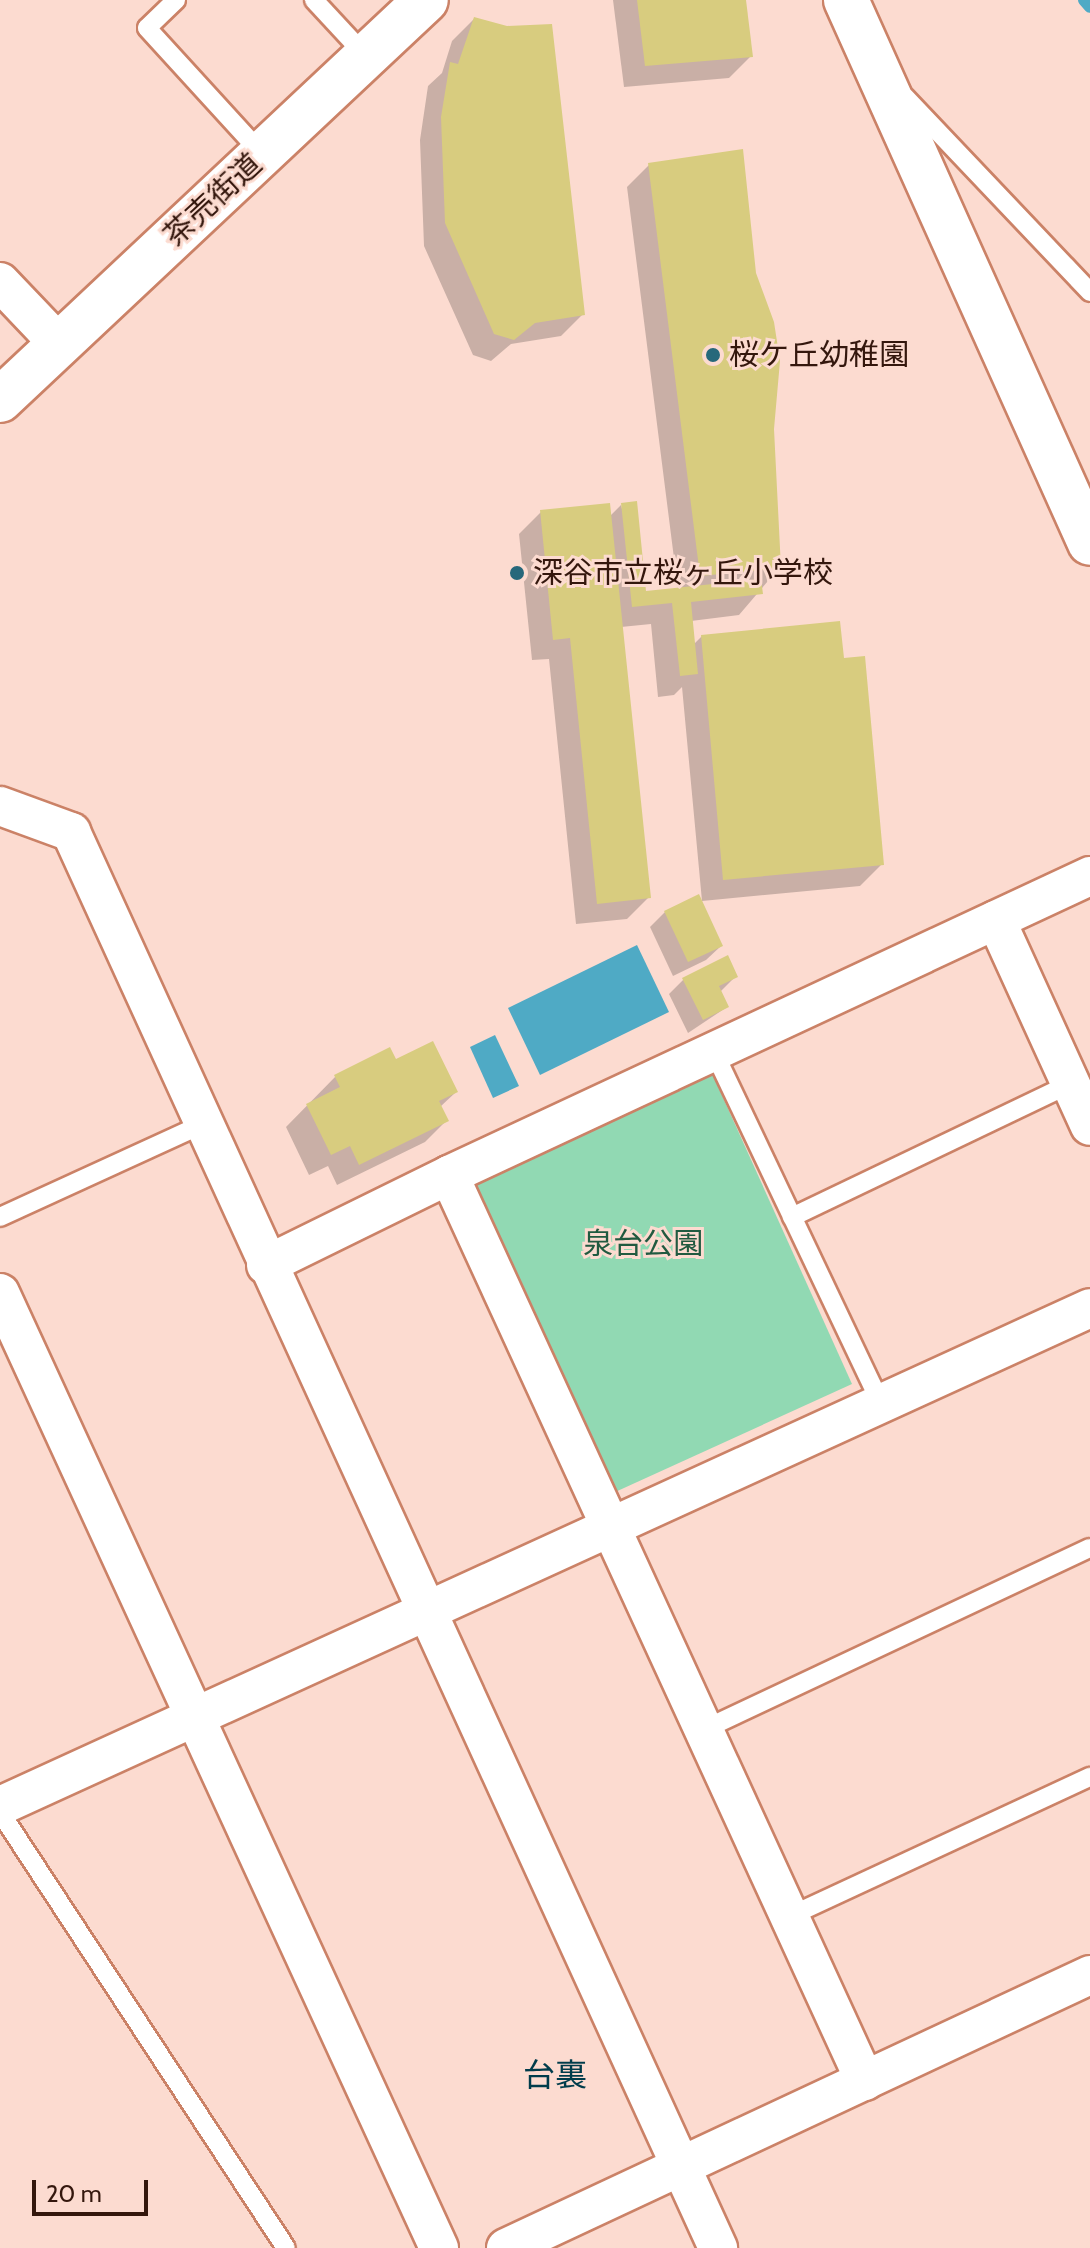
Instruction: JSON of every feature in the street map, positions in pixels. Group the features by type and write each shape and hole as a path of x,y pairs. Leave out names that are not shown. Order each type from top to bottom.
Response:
{"street":[{"name":"茶売街道","path":"0,400 426,0"},
{"path":"846,0 1090,543"},
{"path":"0,282 58,343"},
{"path":"0,806 71,832 266,1265 718,2248"},
{"path":"266,1265 713,1050 1090,876"},
{"path":"996,920 1090,1126"},
{"path":"449,1175 613,1526 865,2081"},
{"path":"0,1293 439,2248"},
{"path":"0,1809 1090,1308"},
{"path":"506,2248 1090,1977"}],"lane":[{"path":"176,0 147,28 262,154"},
{"path":"314,0 366,56"},
{"path":"876,67 1090,292"},
{"path":"713,1050 881,1404"},
{"path":"792,1217 1070,1084"},
{"path":"0,1217 203,1124"},
{"path":"705,1729 1090,1548"},
{"path":"790,1916 1090,1777"},
{"path":"0,1809 286,2248"}],"green space":[{"name":"泉台公園","path":"707,1062 852,1384 613,1493 466,1183"}],"water":[{"path":"637,945 669,1012 540,1075 508,1008"},
{"path":"495,1035 519,1086 493,1098 470,1047"}],"building":[{"path":"637,0 746,0 753,57 645,66"},
{"path":"474,17 507,26 552,24 585,315 535,323 514,340 494,334 445,223 441,117 450,62 458,64"},
{"path":"743,149 756,273 774,322 780,361 774,429 781,568 700,576 648,163"},
{"path":"637,501 646,591 761,579 763,594 691,602 698,674 680,676 672,603 632,607 621,503"},
{"path":"610,503 651,898 597,904 570,638 553,640 540,510"},
{"path":"840,621 844,658 865,656 884,865 723,880 701,635"},
{"path":"699,894 723,946 688,962 664,911"},
{"path":"728,955 738,977 719,986 729,1007 703,1020 682,978"},
{"path":"433,1041 458,1092 439,1101 449,1121 359,1165 350,1146 331,1155 306,1104 340,1087 334,1075 390,1047 396,1059"}],"waterway":[{"path":"1084,0 1090,7"}],"place":[{"name":"桜ケ丘幼稚園","path":"713,355"},
{"name":"深谷市立桜ヶ丘小学校","path":"517,573"}],"district":[{"name":"台裏","path":"555,2075"}]}
